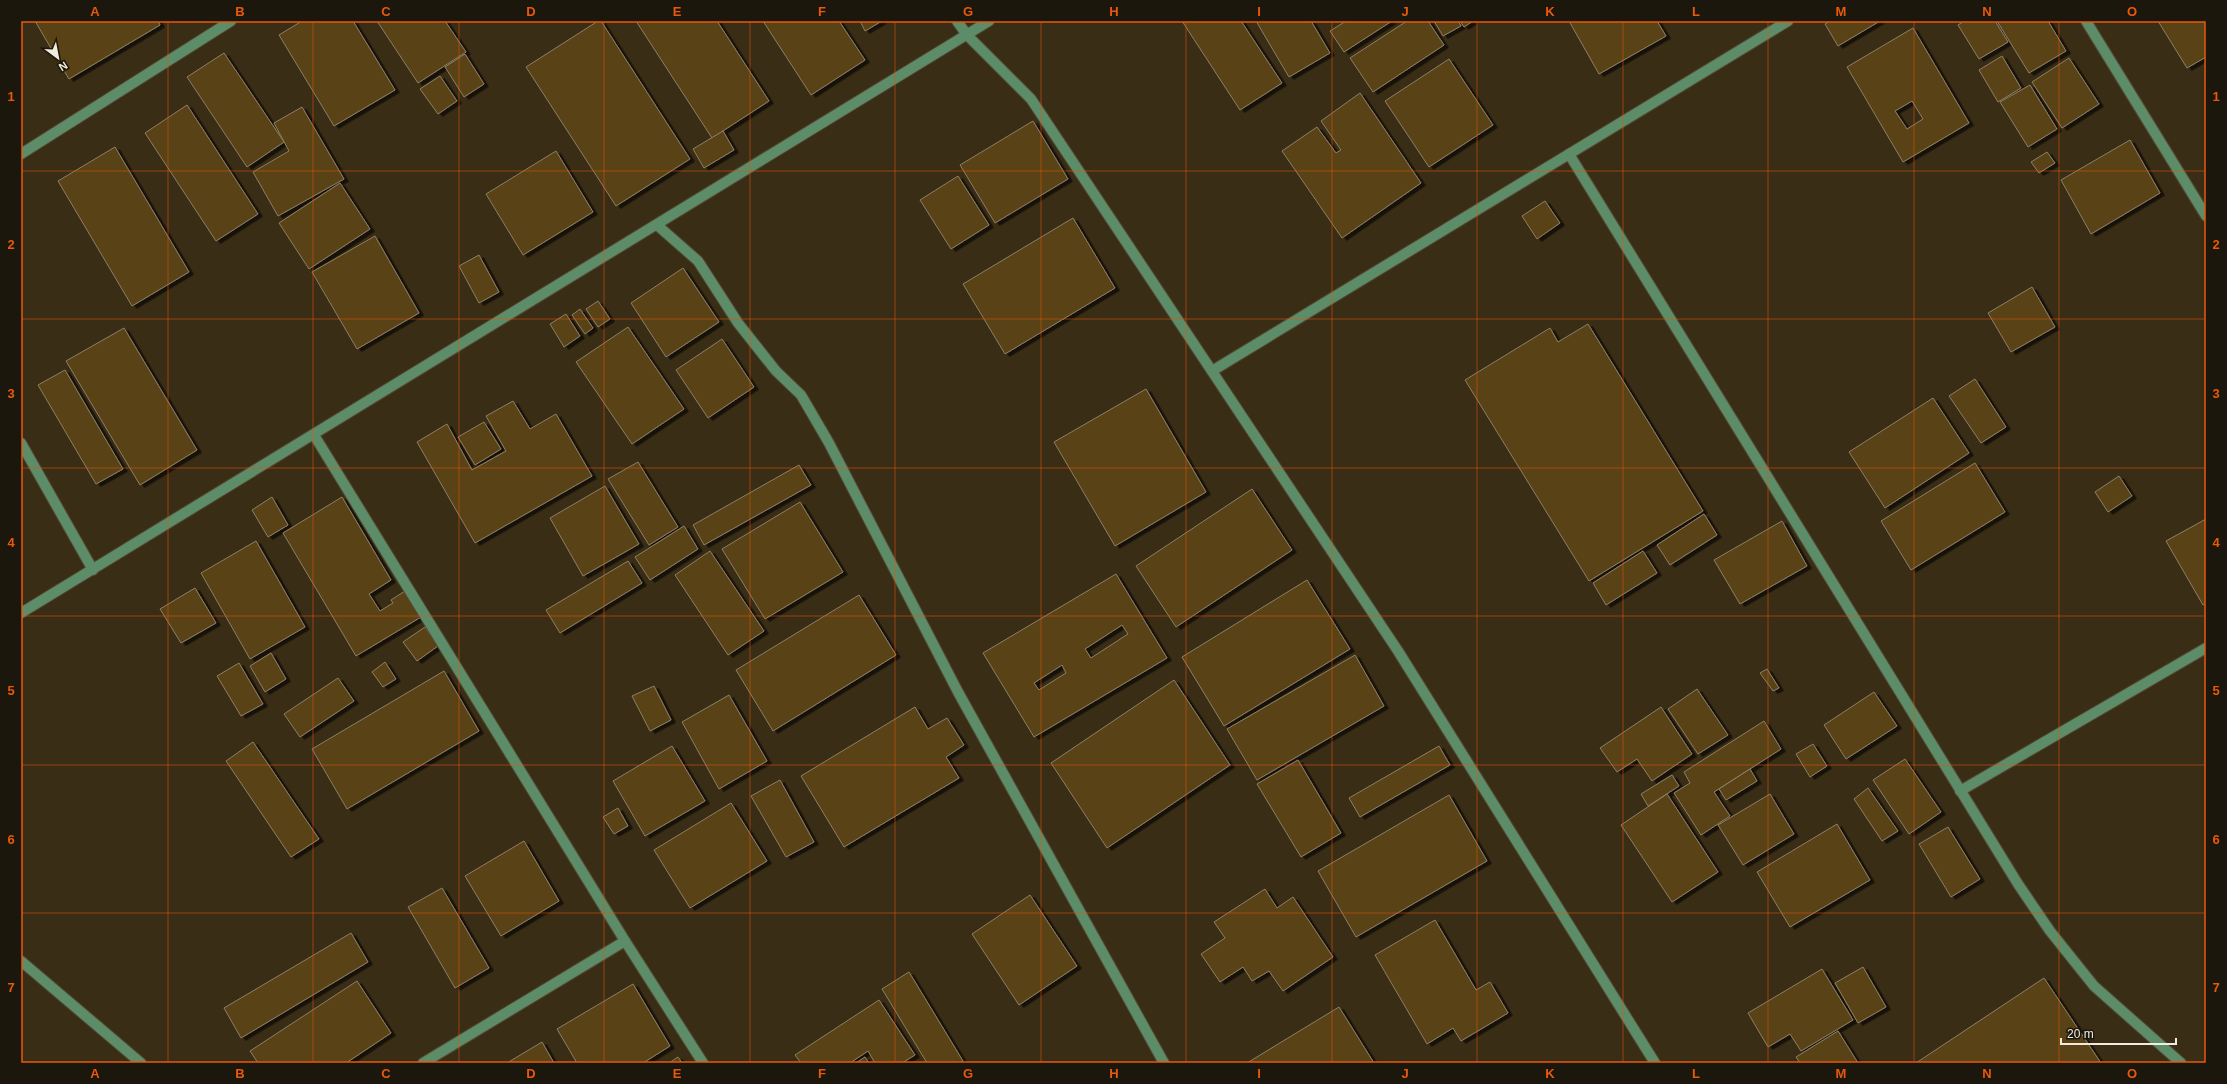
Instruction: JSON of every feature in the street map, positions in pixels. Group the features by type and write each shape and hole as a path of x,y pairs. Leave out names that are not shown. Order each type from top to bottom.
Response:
{"street":[{"path":"21,154 216,25 232,21"},
{"path":"957,21 966,35 1032,99 1398,651 1655,1063"},
{"path":"21,613 989,21"},
{"path":"1212,371 1788,21"},
{"path":"2086,21 2206,216"},
{"path":"1569,154 2022,890 2050,931 2094,986 2181,1063"},
{"path":"657,225 698,261 738,323 776,371 801,395 829,443 958,692 1164,1063"},
{"path":"314,435 625,941 703,1063"},
{"path":"21,443 93,570"},
{"path":"1960,791 2206,648"},
{"path":"423,1063 625,941"},
{"path":"21,961 141,1063"}],"building":[{"path":"35,21 158,21 160,25 69,79"},
{"path":"302,21 353,21 395,90 334,126 279,35"},
{"path":"377,21 445,21 466,52 418,83"},
{"path":"598,21 601,21 690,159 616,206 526,67"},
{"path":"636,21 717,21 769,101 712,138"},
{"path":"763,21 839,21 865,60 811,95"},
{"path":"860,21 882,21 865,31"},
{"path":"1182,21 1241,21 1282,83 1240,110"},
{"path":"1256,21 1311,21 1330,53 1289,77"},
{"path":"1346,21 1392,21 1344,52 1330,31"},
{"path":"1407,21 1428,21 1444,45 1373,92 1350,58"},
{"path":"1434,21 1458,21 1461,26 1443,36"},
{"path":"1460,21 1473,21 1464,27"},
{"path":"1569,21 1657,21 1666,36 1599,74"},
{"path":"1830,21 1880,21 1838,46 1825,24"},
{"path":"1964,21 1995,21 2008,42 1979,59 1958,25"},
{"path":"1997,21 2048,21 2066,51 2029,73"},
{"path":"2158,21 2206,21 2206,57 2187,68"},
{"path":"1913,28 1969,123 1903,162 1847,67","holes":["1912,101 1923,119 1907,129 1895,111"]},
{"path":"224,53 284,142 247,167 187,77"},
{"path":"465,54 484,84 464,97 445,67"},
{"path":"2002,56 2021,88 1998,102 1979,70"},
{"path":"2069,58 2099,104 2062,128 2032,82"},
{"path":"1449,59 1493,125 1429,167 1385,101"},
{"path":"440,76 457,101 438,114 420,89"},
{"path":"2030,85 2057,129 2028,147 2000,102"},
{"path":"1360,93 1421,183 1342,238 1282,151 1317,127 1336,153 1341,150 1321,121"},
{"path":"187,105 258,214 216,241 145,133"},
{"path":"302,107 344,179 278,216 253,172 289,151 274,123"},
{"path":"1033,121 1068,179 995,223 960,165"},
{"path":"723,131 734,150 704,168 693,149"},
{"path":"2130,140 2160,193 2091,234 2061,180"},
{"path":"115,147 189,272 132,306 58,181"},
{"path":"556,151 593,212 523,255 486,194"},
{"path":"2047,152 2055,163 2039,173 2031,162"},
{"path":"958,176 989,225 951,249 920,200"},
{"path":"340,183 370,229 309,269 279,223"},
{"path":"1545,201 1560,223 1537,239 1522,216"},
{"path":"1073,218 1115,288 1005,354 963,284"},
{"path":"375,236 419,313 357,349 312,272"},
{"path":"479,255 499,292 479,303 459,266"},
{"path":"683,268 719,322 666,357 631,303"},
{"path":"2032,287 2055,327 2011,352 1988,313"},
{"path":"598,301 610,319 598,327 586,309"},
{"path":"580,309 593,328 585,334 572,315"},
{"path":"566,314 580,336 564,347 550,324"},
{"path":"1588,324 1703,511 1589,581 1465,380 1550,328 1558,342"},
{"path":"628,327 684,409 632,444 576,362"},
{"path":"124,328 197,450 140,485 66,361"},
{"path":"722,339 754,387 708,418 676,370"},
{"path":"65,370 123,469 96,484 38,385"},
{"path":"1975,379 2006,427 1981,443 1949,396"},
{"path":"1146,389 1206,492 1115,546 1054,442"},
{"path":"1933,398 1969,453 1885,508 1849,452"},
{"path":"513,401 530,429 556,414 592,476 475,543 417,442 447,424 472,470 506,451 486,416"},
{"path":"484,422 501,449 475,465 458,437"},
{"path":"638,462 678,527 649,545 608,479"},
{"path":"1975,463 2005,512 1911,570 1881,521"},
{"path":"799,465 811,485 704,545 693,525"},
{"path":"2119,476 2132,496 2108,512 2095,492"},
{"path":"605,486 639,544 583,576 550,518"},
{"path":"1252,489 1292,550 1176,627 1136,566"},
{"path":"272,497 288,525 268,537 252,510"},
{"path":"342,497 391,580 369,594 380,611 393,603 391,600 405,591 421,617 356,656 283,533"},
{"path":"800,502 843,572 765,619 722,549"},
{"path":"1704,514 1717,535 1670,565 1657,545"},
{"path":"2206,519 2206,603 2203,605 2166,541"},
{"path":"1782,521 1807,566 1740,604 1714,560"},
{"path":"684,526 698,549 650,580 635,557"},
{"path":"256,541 305,627 250,659 201,573"},
{"path":"710,551 764,631 728,655 675,575"},
{"path":"1643,551 1657,573 1606,605 1593,583"},
{"path":"628,561 642,583 560,633 546,610"},
{"path":"1116,574 1167,658 1034,737 983,653","holes":["1122,625 1128,634 1091,658 1085,649","1062,665 1066,673 1039,690 1034,683"]},
{"path":"1307,580 1350,649 1224,726 1182,657"},
{"path":"195,588 216,623 181,643 160,609"},
{"path":"859,595 896,655 773,731 736,670"},
{"path":"425,627 438,646 417,661 403,642"},
{"path":"271,653 286,679 265,692 250,666"},
{"path":"1355,655 1384,706 1257,780 1227,729"},
{"path":"385,662 396,679 383,687 372,672"},
{"path":"239,663 263,704 241,716 217,676"},
{"path":"1767,669 1779,688 1773,691 1760,673"},
{"path":"444,671 479,731 347,809 312,749"},
{"path":"338,678 354,701 300,737 284,714"},
{"path":"1174,680 1230,765 1107,848 1051,763"},
{"path":"654,686 671,720 650,731 632,696"},
{"path":"1697,689 1728,735 1698,754 1668,709"},
{"path":"1874,692 1897,726 1846,759 1824,725"},
{"path":"729,695 767,761 719,789 682,722"},
{"path":"915,707 928,729 947,718 964,745 946,757 959,778 844,847 801,776"},
{"path":"1661,707 1692,754 1652,781 1637,759 1617,772 1600,748"},
{"path":"1764,721 1781,749 1714,792 1730,816 1701,835 1674,793 1690,783 1684,772"},
{"path":"253,742 319,839 291,857 226,761"},
{"path":"1813,744 1827,766 1810,777 1796,754"},
{"path":"672,746 705,801 645,836 613,781"},
{"path":"1439,746 1450,765 1360,817 1349,798"},
{"path":"1905,759 1941,812 1909,834 1873,780"},
{"path":"1298,760 1341,833 1301,857 1257,784"},
{"path":"1750,769 1757,781 1726,800 1719,789"},
{"path":"1672,775 1679,786 1648,806 1641,794"},
{"path":"780,780 814,842 786,857 751,796"},
{"path":"1868,788 1898,831 1882,841 1854,799"},
{"path":"1667,794 1718,872 1672,902 1621,825"},
{"path":"1770,794 1794,834 1743,865 1718,825"},
{"path":"1449,795 1487,861 1356,937 1318,871"},
{"path":"731,803 767,861 690,908 654,850"},
{"path":"618,808 628,826 614,834 603,817"},
{"path":"1837,824 1870,880 1790,927 1757,872"},
{"path":"1948,827 1980,879 1951,897 1919,844"},
{"path":"524,841 559,901 501,936 465,876"},
{"path":"442,888 489,968 455,988 408,907"},
{"path":"1265,889 1277,908 1293,897 1333,957 1283,991 1269,971 1252,981 1243,967 1220,982 1201,954 1225,938 1214,922"},
{"path":"1030,895 1077,966 1019,1005 972,934"},
{"path":"1435,920 1476,990 1490,982 1508,1013 1461,1041 1453,1028 1427,1044 1375,955"},
{"path":"351,933 368,962 241,1038 224,1008"},
{"path":"1863,967 1886,1007 1858,1023 1835,983"},
{"path":"1822,969 1853,1020 1801,1051 1790,1034 1768,1047 1748,1013"},
{"path":"909,972 963,1061 959,1063 927,1063 882,989"},
{"path":"2044,978 2101,1063 1916,1063"},
{"path":"357,981 391,1033 346,1063 258,1063 250,1051"},
{"path":"633,984 670,1046 643,1063 577,1063 557,1029"},
{"path":"879,1000 915,1055 902,1063 875,1063 868,1051 850,1063 801,1063 795,1055"},
{"path":"1339,1007 1374,1063 1247,1063"},
{"path":"1838,1031 1858,1063 1800,1063 1796,1057"},
{"path":"542,1042 554,1063 507,1063"},
{"path":"678,1057 682,1063 669,1063"},
{"path":"865,1057 869,1063 856,1063"}]}
